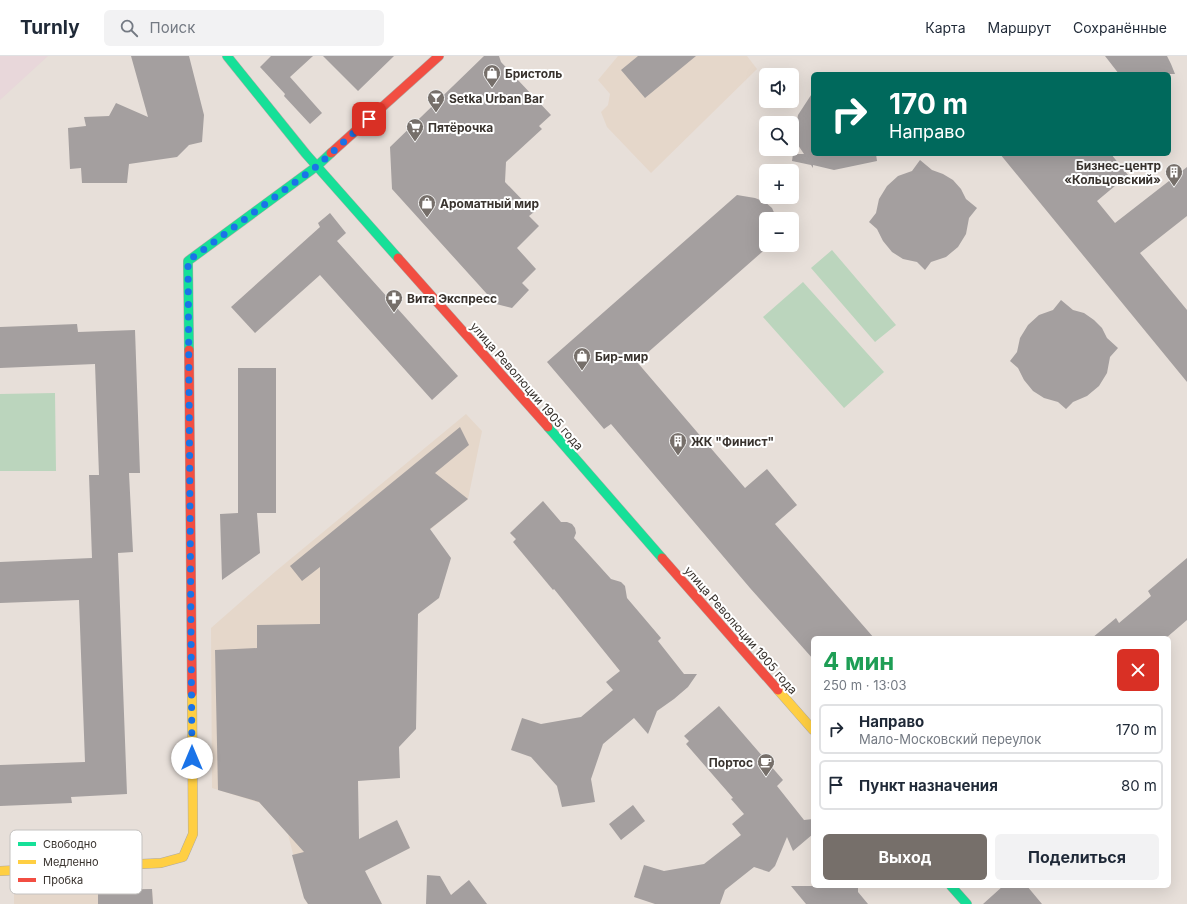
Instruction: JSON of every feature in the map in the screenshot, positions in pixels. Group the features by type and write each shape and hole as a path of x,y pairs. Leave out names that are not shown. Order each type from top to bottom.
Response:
{"street":[{"name":"улица Революции 1905 года","path":"227,56 317,166 811,728"},
{"path":"142,864 161,863 183,857 193,834 188,261 317,166 439,56"},
{"path":"0,870 10,870"},
{"path":"953,888 967,904"}],"shaded area":[{"path":"0,56 48,56 0,100"},
{"path":"618,56 747,56 757,69 651,173 607,127 601,112 608,105 610,94 598,80"},
{"path":"466,414 482,431 468,499 339,603 343,838 382,904 308,904 304,898 288,834 260,803 212,788 211,628 276,571"},
{"path":"142,889 152,889 153,904 14,904 14,894 142,894"}],"green space":[{"path":"832,250 896,325 875,342 811,268"},
{"path":"803,282 884,372 844,408 763,317"},
{"path":"55,393 56,471 0,471 0,394"}],"building":[{"path":"131,56 189,56 204,115 202,142 189,145 177,157 129,164 127,183 82,183 81,168 70,169 68,128 86,126 84,117 109,116 116,103 148,117"},
{"path":"271,56 313,56 290,77 322,113 310,124 260,67"},
{"path":"323,56 394,56 358,91"},
{"path":"484,56 499,56 501,62 551,115 539,126 542,129 506,162 505,182 534,212 529,216 539,226 517,248 536,269 522,283 529,290 512,308 496,304 392,189 390,147"},
{"path":"638,56 696,56 645,98 621,70"},
{"path":"1105,56 1167,56 1175,74 1171,74 1171,72 1117,72"},
{"path":"811,95 811,156 876,156 877,161 834,170 813,165 813,168 811,165 792,161 793,156 804,154 799,146 798,116"},
{"path":"1002,156 1113,156 1128,175 1097,201 1115,223 1187,167 1187,216 1140,253 1187,310 1187,382"},
{"path":"920,160 932,170 953,180 961,189 966,199 977,208 969,218 966,234 958,247 946,257 931,262 925,270 917,262 903,259 892,252 883,241 877,229 869,222 876,213 879,199 887,186 898,176 912,171"},
{"path":"737,195 759,200 759,204 767,204 774,212 759,212 759,252 762,252 637,362 745,488 767,469 797,505 775,524 872,636 811,636 811,657 750,588 611,424 604,429 547,362"},
{"path":"330,213 346,233 337,241 458,376 432,400 320,275 255,333 231,307 320,227 318,223"},
{"path":"1061,300 1073,310 1084,313 1094,320 1102,328 1107,338 1118,348 1110,357 1107,373 1099,386 1087,396 1073,402 1066,409 1058,402 1044,398 1033,391 1024,380 1018,368 1010,361 1017,352 1020,338 1028,325 1039,315 1053,310"},
{"path":"77,324 78,332 135,330 140,473 129,473 133,552 118,553 127,794 71,797 72,803 0,806 0,765 85,762 79,600 0,603 0,562 92,558 89,475 99,475 95,364 0,368 0,327"},
{"path":"238,368 276,368 276,513 257,513 260,553 222,580 220,514 238,513"},
{"path":"460,427 469,445 435,473 468,499 430,529 451,558 439,598 418,614 416,729 399,747 400,778 358,781 359,839 397,820 410,848 365,871 382,904 308,904 304,898 292,855 304,852 259,802 218,790 215,650 257,648 257,625 320,624 320,567 302,581 290,566"},
{"path":"543,501 561,522 572,524 576,533 574,538 611,579 621,582 625,586 627,598 661,638 658,641 684,674 697,674 688,687 657,711 648,734 634,718 603,744 591,779 595,802 562,807 557,786 531,757 511,750 522,718 541,724 581,717 613,690 606,682 620,671 554,589 553,590 513,542 516,539 510,533"},
{"path":"1187,558 1187,620 1168,636 1094,636 1116,618 1119,623 1151,596 1148,591"},
{"path":"719,706 783,780 777,786 804,820 811,819 811,836 793,851 787,837 775,866 769,872 754,867 725,890 720,904 655,904 634,897 644,865 664,871 704,864 741,835 732,824 744,814 731,799 733,798 686,744 689,741 684,736"},
{"path":"633,805 645,821 621,840 609,824"},
{"path":"427,875 440,876 451,895 469,880 487,904 426,904"},
{"path":"791,886 811,886 811,888 858,888 858,892 868,904 806,904"},
{"path":"1001,888 1029,888 1042,904 983,904"},
{"path":"142,889 152,889 153,904 98,904 98,894 142,894"}],"traffic: fast":[{"path":"227,56 306,154 398,258"},
{"path":"189,350 188,261 317,166 331,153"},
{"path":"548,427 662,558"},
{"path":"953,888 967,904"}],"traffic: slow":[{"path":"778,690 811,728"},
{"path":"142,864 161,863 183,857 193,834 192,693"},
{"path":"0,871 10,871"}],"traffic: jam":[{"path":"331,153 439,56"},
{"path":"398,258 548,427"},
{"path":"189,350 192,693"},
{"path":"662,558 778,690"}],"place":[{"name":"Бристоль","path":"492,88"},
{"name":"Setka Urban Bar","path":"436,113"},
{"name":"Пятёрочка","path":"415,142"},
{"name":"Бизнес-центр «Кольцовский»","path":"1174,187"},
{"name":"Ароматный мир","path":"427,218"},
{"name":"Вита Экспресс","path":"394,313"},
{"name":"Бир-мир","path":"582,371"},
{"name":"ЖК \"Финист\"","path":"678,456"},
{"name":"Портос","path":"766,777"}],"route":[{"path":"192,758 188,261 317,166 369,119"}]}
